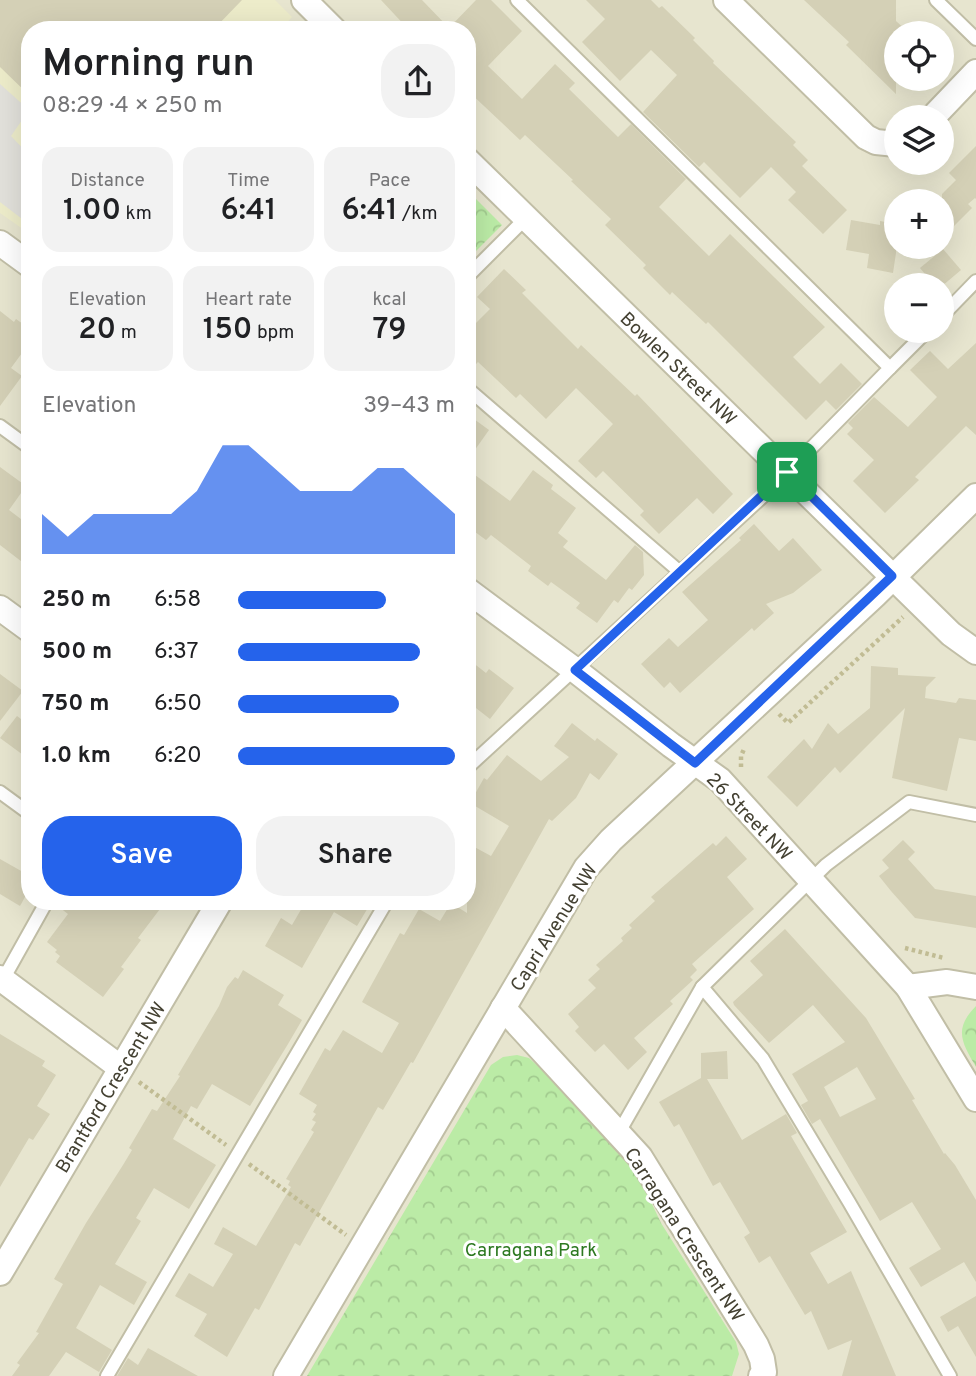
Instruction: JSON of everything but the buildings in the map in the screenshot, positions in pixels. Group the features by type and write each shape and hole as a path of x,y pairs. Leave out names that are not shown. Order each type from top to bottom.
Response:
{"street":[{"path":"304,0 325,21"},
{"path":"726,0 866,137 884,143"},
{"path":"944,105 976,72"},
{"name":"Bowlen Street NW","path":"476,169 951,634 976,652"},
{"path":"0,243 21,258"},
{"name":"Capri Avenue NW","path":"286,1376 586,868 611,841 976,496"},
{"name":"26 Street NW","path":"476,597 720,780 908,986 976,1099"},
{"path":"0,608 21,623"},
{"name":"Brantford Crescent NW","path":"0,1273 215,910"},
{"path":"1,981 121,1068"},
{"path":"908,986 947,982 976,987"},
{"name":"Carragana Crescent NW","path":"503,1008 640,1157 756,1345 762,1359 764,1372 761,1376"}],"lane":[{"path":"517,0 890,368"},
{"path":"936,0 976,39"},
{"path":"476,268 526,218"},
{"path":"954,304 976,281"},
{"path":"476,760 787,472 915,343"},
{"path":"476,396 680,572"},
{"path":"0,426 21,441"},
{"path":"0,792 21,807"},
{"path":"618,1134 702,987 825,865 909,802 976,815"},
{"path":"1,981 42,910"},
{"path":"107,1376 382,910"},
{"path":"702,987 763,1059 950,1376"}],"path":[{"path":"778,713 788,723 901,617 909,620"},
{"path":"741,775 741,756 748,741"},
{"path":"901,947 917,953 953,959"}],"shaded area":[{"path":"0,0 976,0 976,1376 0,1376"},
{"path":"0,0 275,0 292,17 288,21 21,21 21,228 0,213"},
{"path":"0,84 21,103 21,122 11,136 21,147 21,218 0,202"}],"green space":[{"path":"476,199 502,225 476,251"},
{"path":"976,1006 976,1067 964,1043 962,1029"},
{"name":"Carragana Park","path":"517,1055 529,1058 542,1070 625,1160 644,1187 661,1223 736,1342 739,1354 732,1376 307,1376 491,1065 503,1057"}],"route":[{"path":"787,472 892,576 695,763 575,670 787,472"}]}
